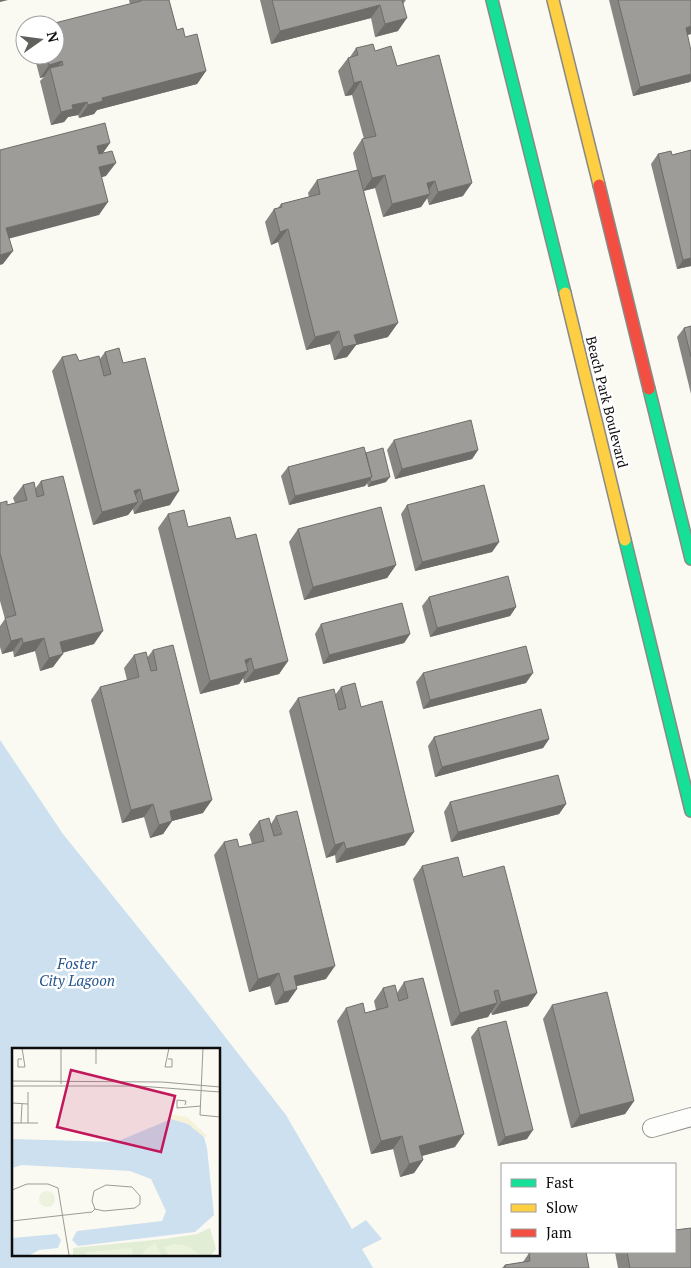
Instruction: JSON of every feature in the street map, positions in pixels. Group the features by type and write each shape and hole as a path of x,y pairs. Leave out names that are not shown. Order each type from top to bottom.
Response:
{"main road":[{"name":"Beach Park Boulevard","path":"492,0 691,811"},
{"path":"553,0 691,558"}],"lane":[{"path":"652,1128 691,1117"}],"water":[{"name":"Foster City Lagoon","path":"0,740 63,834 286,1115 352,1229 366,1220 382,1239 362,1249 373,1268 0,1268"}],"building":[{"path":"169,0 177,30 183,28 185,37 197,34 206,71 102,98 103,101 88,105 87,102 72,105 73,109 61,112 50,68 65,65 65,20 141,1"},
{"path":"272,0 402,0 407,18 385,24 380,5 280,31"},
{"path":"618,0 691,0 691,26 686,28 691,51 691,74 640,87"},
{"path":"373,44 375,51 391,46 397,66 439,55 472,183 438,192 435,181 427,183 430,194 392,204 385,175 372,178 362,139 376,136 361,81 354,83 348,58 358,55 356,48"},
{"path":"105,123 110,143 97,146 99,154 112,151 116,163 99,167 108,202 6,228 13,251 0,255 0,150"},
{"path":"691,150 691,258 683,260 658,154 671,151 672,155"},
{"path":"358,170 398,323 354,335 357,344 343,347 339,331 315,337 288,229 280,232 274,209 282,207 281,204 320,194 317,180"},
{"path":"691,326 691,357 684,328"},
{"path":"119,348 123,363 145,358 179,491 143,501 140,489 134,491 138,502 102,512 62,357 76,354 79,361 99,356 104,376 111,374 105,352"},
{"path":"471,420 478,450 402,469 394,440"},
{"path":"364,447 372,477 295,496 288,467"},
{"path":"383,448 390,477 371,482 370,478 372,477 366,453"},
{"path":"63,476 103,631 60,642 63,654 49,658 44,638 23,643 22,638 11,641 5,618 16,615 0,553 0,503 7,501 7,505 27,500 23,485 34,482 37,497 44,495 41,481"},
{"path":"484,485 499,542 422,562 407,505"},
{"path":"381,507 396,565 313,587 298,529"},
{"path":"184,510 188,527 230,517 236,539 256,534 288,661 254,670 251,658 245,660 248,671 210,681 168,514"},
{"path":"508,576 516,607 437,628 429,597"},
{"path":"402,603 410,634 329,655 321,624"},
{"path":"173,645 212,800 170,811 172,821 159,825 153,804 131,810 100,687 139,677 134,655 146,652 151,671 157,670 153,650"},
{"path":"526,646 533,673 430,700 423,673"},
{"path":"355,683 361,707 382,701 414,832 346,849 344,842 335,845 298,698 334,689 339,710 346,708 341,687"},
{"path":"541,709 549,739 442,767 434,737"},
{"path":"558,775 566,804 458,832 450,802"},
{"path":"297,811 335,966 294,976 297,989 284,992 279,973 258,979 224,842 237,839 239,847 264,841 259,821 269,818 274,836 282,834 276,816"},
{"path":"458,857 463,877 504,866 537,993 501,1002 498,990 494,991 497,1003 460,1013 422,866"},
{"path":"423,978 464,1134 419,1146 423,1160 409,1164 402,1136 381,1141 346,1008 363,1003 365,1013 388,1007 383,988 395,985 399,1001 408,998 404,982"},
{"path":"607,992 634,1101 580,1115 552,1005"},
{"path":"506,1021 533,1130 505,1137 478,1028"},
{"path":"691,1228 691,1268 630,1268 627,1253 676,1253 676,1230"},
{"path":"529,1253 586,1253 589,1268 505,1268 505,1265 530,1261"}],"traffic: fast":[{"path":"492,0 565,293"},
{"path":"649,389 691,559"},
{"path":"625,540 691,811"}],"traffic: slow":[{"path":"553,0 599,185"},
{"path":"565,293 625,540"}],"traffic: jam":[{"path":"599,185 649,389"}]}
